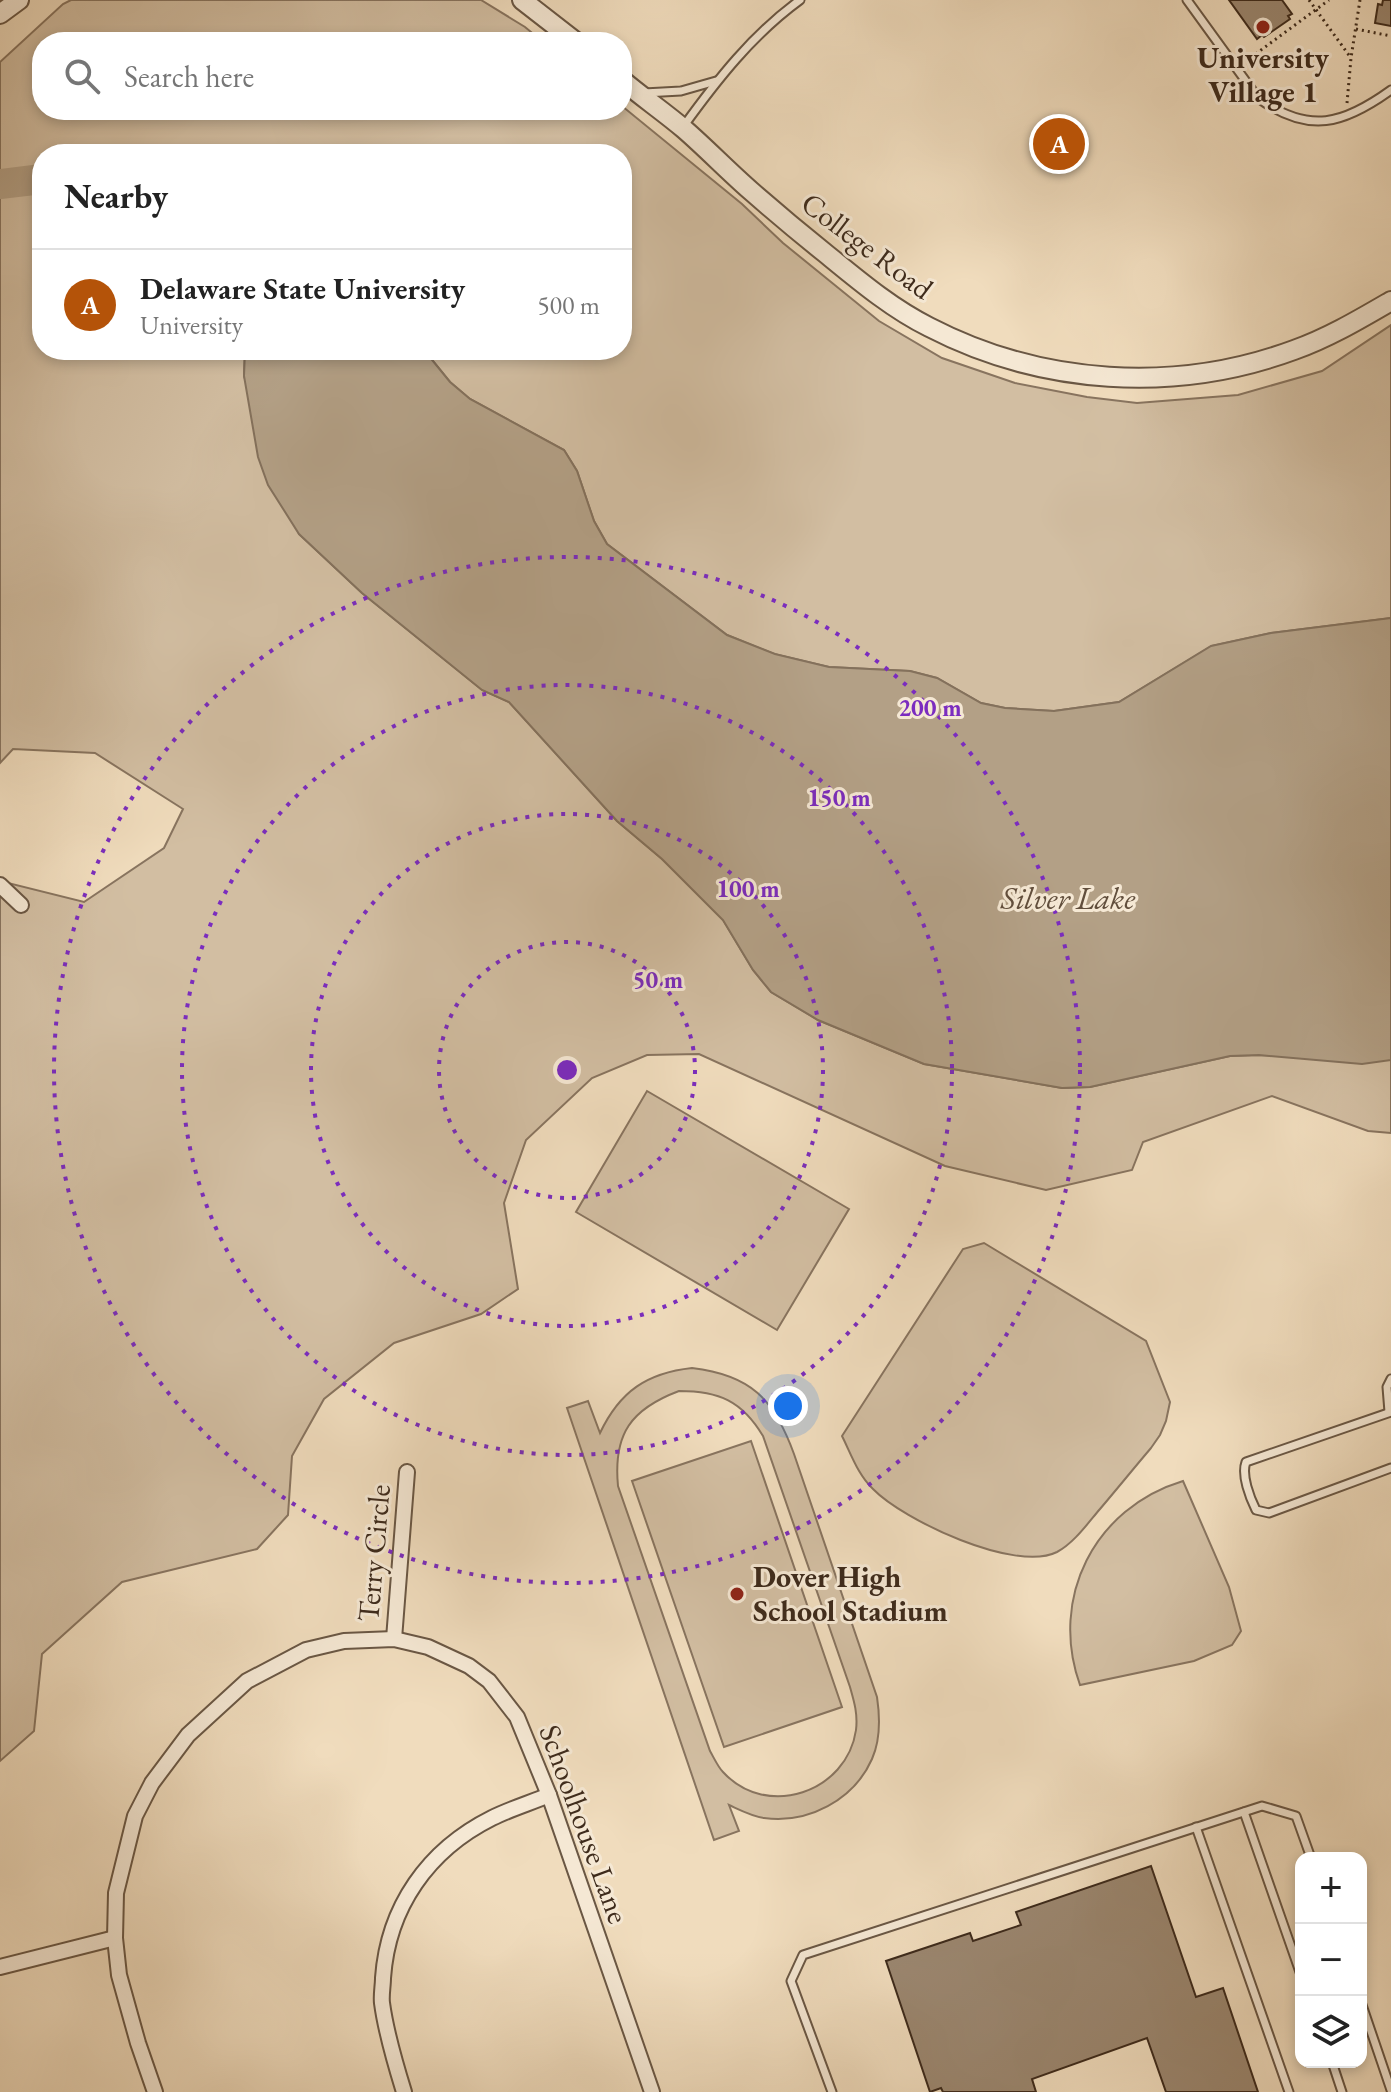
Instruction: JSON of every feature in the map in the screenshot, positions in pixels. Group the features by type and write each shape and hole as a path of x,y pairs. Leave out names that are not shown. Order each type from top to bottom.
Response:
{"street":[{"path":"0,14 19,0"},
{"path":"522,0 563,32"},
{"name":"College Road","path":"632,88 864,286 927,326 998,356 1049,369 1127,379 1198,374 1293,351 1325,338 1391,301"},
{"path":"0,885 21,905"},
{"name":"Terry Circle","path":"394,1639 407,1472"},
{"name":"Schoolhouse Lane","path":"155,2092 119,1975 115,1938 116,1893 135,1816 152,1783 188,1735 247,1681 306,1650 344,1641 394,1639 428,1647 469,1666 489,1681 517,1717 549,1795 652,2092"},
{"path":"404,2092 393,2058 382,2000 385,1955 407,1895 422,1872 452,1844 491,1819 549,1795"},
{"path":"0,1967 115,1938"}],"lane":[{"path":"682,128 716,81 764,28 800,0"},
{"path":"1187,0 1258,98 1274,110 1297,119 1319,121 1346,118 1367,108 1391,90"},
{"path":"632,86 681,91 716,81"},
{"path":"1391,1379 1387,1387 1390,1412 1246,1462 1243,1469 1256,1510 1269,1513 1391,1468"},
{"path":"832,2092 791,1981 803,1955 1262,1806 1296,1816 1309,1852"},
{"path":"1244,1812 1295,1958"},
{"path":"1196,1827 1289,2092"},
{"path":"1367,2020 1391,2090"},
{"path":"1334,2068 1342,2092"}],"path":[{"path":"1309,0 1351,58"},
{"path":"1236,68 1329,0"},
{"path":"1346,118 1360,0"},
{"path":"1356,29 1391,36"}],"shaded area":[{"path":"71,0 481,0 531,32 33,32"},
{"path":"32,33 32,120 632,120 632,114 879,321 942,358 1015,383 1087,397 1137,403 1238,395 1322,371 1391,325 1391,618 1271,633 1212,646 1119,702 1054,711 1005,708 981,703 937,678 910,671 829,667 774,654 727,635 607,544 594,521 577,471 564,450 470,399 450,382 432,360 632,360 632,144 32,144 32,360 245,360 244,376 299,534 362,593 482,690 509,702 617,821 662,859 723,920 753,970 771,992 818,1020 924,1064 1062,1088 1090,1087 1230,1056 1391,1060 1391,1133 1368,1131 1272,1096 1143,1142 1132,1170 1046,1190 945,1166 699,1054 647,1055 592,1078 526,1140 504,1203 518,1289 481,1314 394,1343 324,1399 292,1456 288,1515 257,1549 122,1582 42,1654 34,1731 0,1761 0,881 84,902 164,848 183,809 95,753 13,749 0,763 0,62"},
{"path":"647,1091 849,1209 777,1330 576,1212"},
{"path":"984,1243 1146,1341 1170,1402 1160,1435 1086,1526 1057,1552 1038,1557 1015,1555 960,1540 908,1515 873,1489 855,1464 842,1436 963,1249"},
{"path":"692,1368 730,1377 758,1393 778,1418 794,1454 877,1697 879,1712 878,1736 872,1759 864,1774 842,1797 813,1813 781,1819 759,1817 729,1805 739,1831 714,1840 567,1408 588,1401 600,1433 626,1395 648,1380","holes":["679,1391 718,1396 738,1406 763,1436 853,1697 856,1730 850,1752 838,1769 822,1783 803,1792 782,1796 761,1794 741,1787 718,1765 710,1751 618,1486 617,1468 622,1438 637,1415 662,1398"]},
{"path":"751,1441 842,1707 724,1747 632,1481"},
{"path":"1183,1481 1229,1587 1241,1631 1232,1645 1194,1661 1080,1685 1072,1652 1070,1620 1086,1560 1103,1534 1125,1512 1152,1494"}],"water":[{"name":"Silver Lake","path":"245,360 432,360 450,382 470,399 564,450 577,471 594,521 607,544 727,635 775,654 829,667 910,671 937,678 981,703 1054,711 1119,702 1211,646 1271,633 1391,618 1391,1060 1362,1064 1259,1055 1230,1056 1090,1087 1062,1088 924,1064 818,1020 771,992 753,970 723,920 662,859 617,821 509,702 482,690 362,593 299,534 268,485 258,457 244,376"}],"building":[{"name":"University Village 1","path":"1229,0 1282,0 1292,14 1288,16 1290,19 1257,39"},
{"path":"1383,0 1391,0 1391,26 1375,23 1378,4 1382,5"},
{"path":"1151,1866 1196,1997 1223,1988 1258,2092 1166,2092 1147,2038 1032,2079 1036,2092 943,2092 941,2088 930,2092 886,1961 970,1933 973,1941 1021,1925 1016,1912"}],"waterway":[{"path":"0,184 32,180"}],"place":[{"name":"University Village 1","path":"1263,27"},
{"name":"Delaware State University","path":"1059,144"},
{"name":"Dover High School Stadium","path":"737,1594"}]}
